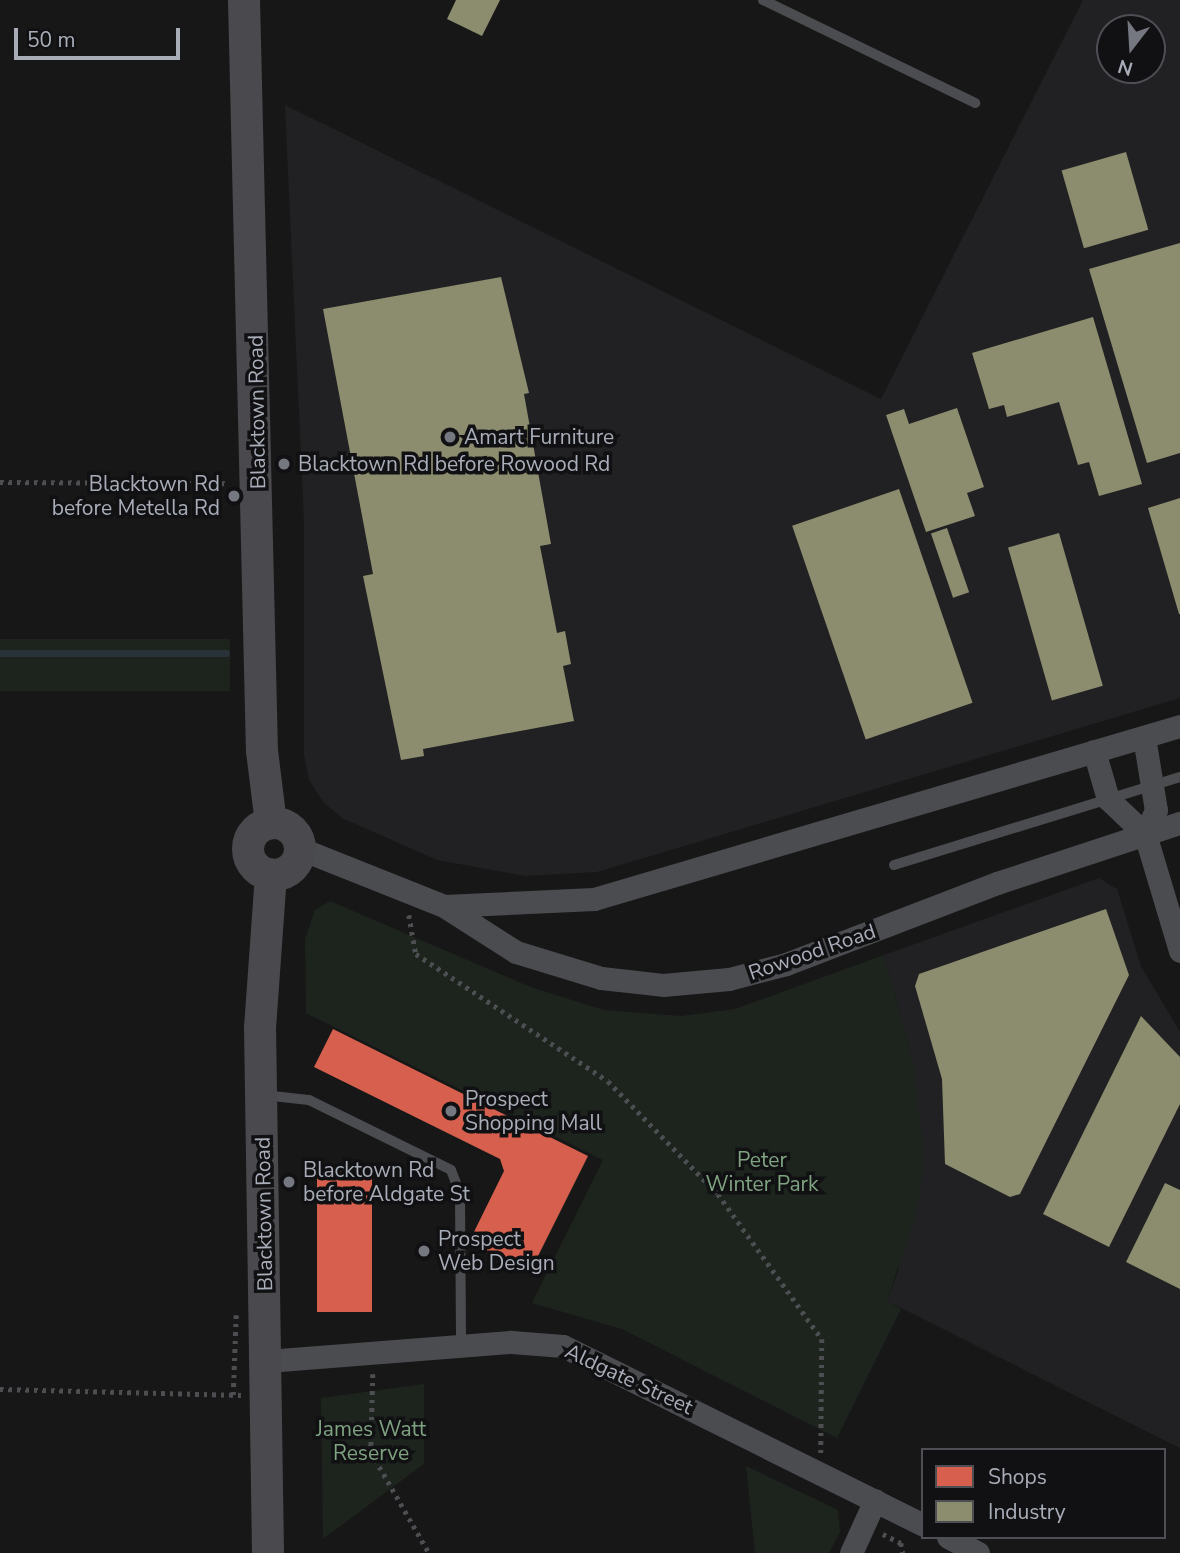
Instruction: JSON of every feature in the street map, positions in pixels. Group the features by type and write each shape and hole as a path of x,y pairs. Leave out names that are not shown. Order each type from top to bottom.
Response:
{"main road":[{"name":"Blacktown Road","path":"244,0 262,751 271,823"},
{"path":"271,823 295,832 300,849 295,865 271,874 256,867 248,853 256,830 271,823"},
{"name":"Blacktown Road","path":"268,1553 261,1095 271,874"}],"street":[{"name":"Rowood Road","path":"444,906 594,899 1180,726"},
{"path":"1144,737 1156,785 1156,810 1145,834"},
{"path":"1094,751 1108,799 1145,834 1180,951"},
{"name":"Rowood Road","path":"300,849 444,906 516,952 560,968 634,983 703,983 786,964 1180,823"},
{"name":"Aldgate Street","path":"267,1361 461,1345 563,1346 821,1471 921,1524"},
{"path":"851,1553 875,1500"},
{"path":"952,1539 978,1553"}],"lane":[{"path":"763,0 975,103"},
{"path":"894,865 1180,777"},
{"path":"261,1095 309,1100 452,1170 461,1206 461,1345"}],"path":[{"path":"0,482 228,483"},
{"path":"404,889 416,954 608,1082 718,1194 822,1339 821,1471"},
{"path":"233,1395 236,1301"},
{"path":"373,1353 371,1452 429,1553"},
{"path":"0,1389 267,1394"},
{"path":"864,1525 901,1543 903,1553"}],"shaded area":[{"path":"1083,0 1180,0 1180,698 597,872 525,876 437,860 342,818 324,803 309,780 304,755 304,522 285,105 881,399"},
{"path":"1099,878 1117,889 1141,966 1180,1032 1180,1448 887,1301 898,1271 913,1062 884,955"}],"green space":[{"path":"0,639 230,639 230,691 0,691"},
{"name":"Peter Winter Park","path":"330,901 533,988 604,1010 681,1016 735,1009 884,955 913,1062 924,1155 919,1203 887,1301 901,1309 837,1438 622,1329 532,1303 603,1160 306,1013 305,939 315,910"},
{"name":"James Watt Reserve","path":"424,1384 424,1464 323,1539 321,1398"},
{"path":"746,1466 838,1510 840,1532 829,1553 755,1553"}],"building: Shops":[{"name":"Prospect Shopping Mall","path":"333,1029 588,1156 529,1274 468,1244 504,1171 500,1159 314,1067"},
{"path":"317,1169 372,1169 372,1312 317,1312"}],"building: Industry":[{"path":"456,0 500,0 482,36 447,19"},
{"path":"1126,152 1148,230 1084,248 1062,170"},
{"path":"1180,243 1180,453 1147,463 1089,269"},
{"path":"501,277 529,393 524,394 551,544 540,546 557,633 565,631 571,664 563,666 574,721 423,749 424,756 401,760 363,576 373,574 323,309"},
{"path":"1093,317 1142,484 1099,496 1089,462 1078,465 1059,402 1007,417 1004,405 989,409 972,353"},
{"path":"957,408 984,487 967,493 975,516 926,532 886,415 904,409 909,424"},
{"path":"899,489 973,703 866,739 792,526"},
{"path":"1180,498 1180,614 1179,614 1148,508"},
{"path":"947,528 969,592 953,598 931,534"},
{"path":"1059,533 1103,686 1052,700 1008,548"},
{"path":"1106,909 1129,975 1020,1194 1010,1197 945,1164 942,1079 915,986 919,974"},
{"path":"1141,1016 1180,1057 1180,1104 1109,1247 1043,1214"},
{"path":"1165,1183 1180,1190 1180,1289 1126,1262"}],"waterway":[{"path":"0,653 226,653"}],"place":[{"name":"Amart Furniture","path":"450,437"},
{"name":"Blacktown Rd before Rowood Rd","path":"284,464"},
{"name":"Blacktown Rd before Metella Rd","path":"234,496"},
{"name":"Prospect Shopping Mall","path":"451,1111"},
{"name":"Blacktown Rd before Aldgate St","path":"289,1182"},
{"name":"Prospect Web Design","path":"424,1251"}]}
